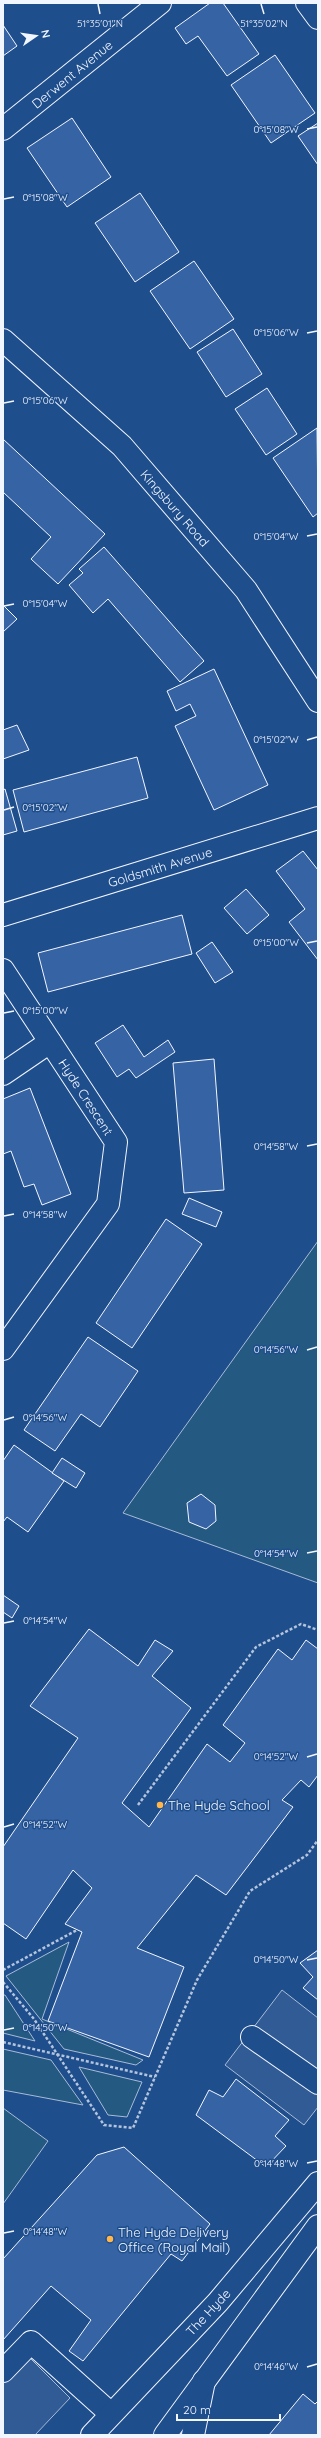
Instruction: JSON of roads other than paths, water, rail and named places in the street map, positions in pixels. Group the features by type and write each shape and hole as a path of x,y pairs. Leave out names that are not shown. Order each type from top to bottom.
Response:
{"main road":[{"name":"Derwent Avenue","path":"3,129 160,3"},
{"path":"307,3 318,18"},
{"name":"Kingsbury Road","path":"3,340 122,446 246,590 318,701"},
{"name":"Goldsmith Avenue","path":"3,915 318,818"},
{"name":"Hyde Crescent","path":"3,970 116,1142 108,1204 3,1348"},
{"path":"3,1074 50,1042"},
{"path":"252,2037 318,2083"},
{"name":"The Hyde","path":"92,2435 218,2302 318,2183"},
{"path":"165,2435 318,2226"},
{"path":"3,2371 31,2342 111,2414"},
{"path":"193,2435 204,2381"}],"place":[{"name":"The Hyde School","path":"160,1805"},
{"name":"The Hyde Delivery Office (Royal Mail)","path":"110,2239"}]}
